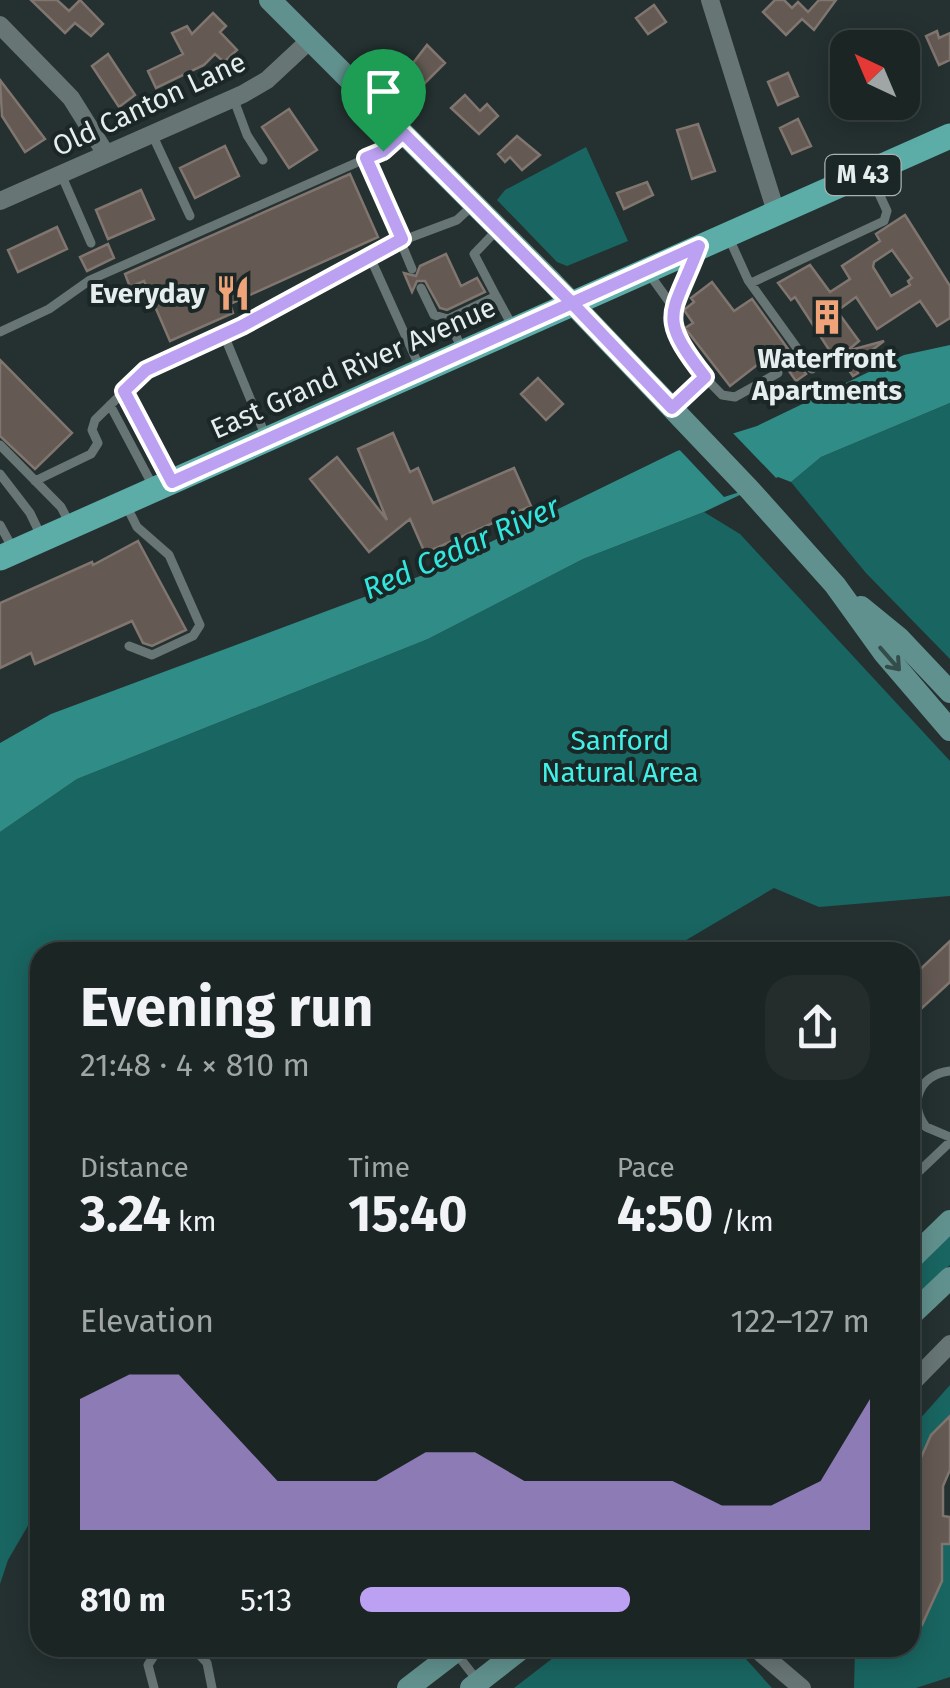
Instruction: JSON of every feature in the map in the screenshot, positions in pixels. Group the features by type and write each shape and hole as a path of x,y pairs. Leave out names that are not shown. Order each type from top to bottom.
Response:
{"main road":[{"name":"East Grand River Avenue","path":"7,555 950,136"}],"street":[{"path":"270,0 572,303 750,489 835,585 884,653 950,730"},
{"path":"710,0 776,212"},
{"path":"0,25 71,98 106,154"},
{"name":"Old Canton Lane","path":"0,201 268,80 310,40"},
{"path":"835,585 898,638 950,692"},
{"path":"920,1250 950,1222"},
{"path":"920,1306 950,1278"},
{"path":"920,1377 948,1351"},
{"path":"408,1688 445,1657"},
{"path":"475,1685 511,1657"},
{"path":"765,1657 784,1688"},
{"path":"769,1657 802,1688"}],"lane":[{"path":"233,98 263,160"},
{"path":"0,332 49,310 90,280 383,151 403,133"},
{"path":"152,134 190,216"},
{"path":"366,158 412,270"},
{"path":"751,283 884,220 886,211 869,172"},
{"path":"61,174 91,244"},
{"path":"35,480 91,454 98,443 92,424 146,370 224,334 369,254 457,220 474,204"},
{"path":"499,229 474,254 514,329"},
{"path":"727,233 751,283 812,368"},
{"path":"699,246 673,307 670,320 674,336 705,377 730,398 778,373"},
{"path":"369,254 421,370"},
{"path":"646,269 673,307"},
{"path":"421,288 434,315 448,319 496,296"},
{"path":"448,319 463,352"},
{"path":"224,334 267,439"},
{"path":"672,408 705,377"},
{"path":"124,391 163,485"},
{"path":"110,405 163,485"},
{"path":"0,445 61,507 72,526"},
{"path":"0,474 30,513 42,539"},
{"path":"125,502 137,526 169,555 200,625 193,636 152,656 129,646"},
{"path":"0,526 7,555"},
{"path":"920,1090 927,1080 950,1071"},
{"path":"920,1115 926,1128 950,1140 920,1170"},
{"path":"153,1657 148,1665 154,1688"},
{"path":"201,1657 207,1663 212,1688"},
{"path":"459,1657 475,1685"}],"green space":[{"path":"586,147 628,241 567,266 557,262 497,200 505,190"},
{"path":"950,403 950,659 866,573 791,482 821,457"},
{"name":"Sanford Natural Area","path":"704,512 740,534 950,761 950,896 819,907 774,888 683,942 30,942 30,1522 8,1560 0,1584 0,832 77,779 428,639 583,559"},
{"path":"950,1232 950,1265 920,1294 920,1261"},
{"path":"950,1385 950,1416 931,1435 920,1460 920,1419"},
{"path":"942,1541 950,1544 950,1677 916,1688 854,1688 855,1657 920,1657 920,1625 932,1605 941,1568"},
{"path":"554,1657 744,1657 772,1688 514,1688"}],"shaded area":[{"name":"Red Cedar River","path":"950,345 950,403 821,457 791,482 778,477 704,512 583,559 428,639 77,779 0,832 0,743 51,714 423,575 677,451 757,426 904,355"}],"pier":[{"path":"729,429 778,480 724,497 676,446"}],"building":[{"path":"31,0 57,0 69,11 80,0 103,24 91,36 75,23 65,33"},
{"path":"775,0 784,0 792,8 798,2 808,12 819,0 836,0 814,30 802,19 786,35 763,12"},
{"path":"654,5 666,22 648,34 636,18"},
{"path":"213,13 226,26 220,32 237,50 224,62 215,54 204,65 156,88 148,71 183,54 172,33 187,26 192,34"},
{"path":"937,31 939,38 950,33 950,60 939,65 926,36"},
{"path":"427,45 445,63 422,86 407,71"},
{"path":"108,54 135,95 119,107 92,66"},
{"path":"788,73 798,96 778,105 768,82"},
{"path":"0,80 45,139 25,152 2,116"},
{"path":"465,95 480,111 487,104 498,116 479,134 451,108"},
{"path":"289,109 317,150 289,168 262,127"},
{"path":"798,119 811,146 792,154 780,128"},
{"path":"698,124 715,171 692,179 677,130"},
{"path":"517,136 540,155 522,170 510,157 505,162 498,154"},
{"path":"225,146 239,176 195,198 180,168"},
{"path":"350,174 378,237 230,304 233,313 170,341 144,281 130,287 125,274"},
{"path":"647,182 653,195 624,209 617,193"},
{"path":"141,190 154,219 108,239 96,210"},
{"path":"905,215 950,286 950,318 937,326 920,301 877,329 856,297 837,311 859,341 847,351 884,341 854,364 858,373 853,376 839,356 835,359 795,297 791,300 778,283 810,265 830,292 850,279 842,266 880,241 876,234","holes":["892,250 912,278 908,281 910,285 891,296 873,267 874,262"]},
{"path":"57,227 67,249 18,272 8,250"},
{"path":"108,244 114,258 87,271 80,257"},
{"path":"446,254 461,286 477,278 485,292 447,310 440,308 425,281 417,281 412,292 404,273 416,276 420,266"},
{"path":"712,282 734,311 752,299 806,374 796,381 775,351 730,386 685,328 693,323 684,310 694,302 691,298"},
{"path":"0,360 72,433 35,469 0,436"},
{"path":"538,378 563,404 546,420 521,394"},
{"path":"393,433 410,472 418,468 433,503 514,468 531,506 425,553 410,519 369,552 310,479 337,457 387,520 358,449"},
{"path":"138,541 186,630 152,646 143,643 132,621 35,664 31,653 0,668 0,603 92,562 93,565"},
{"path":"950,941 950,982 920,1010 920,970"},
{"path":"950,1416 950,1470 943,1486 943,1516 950,1517 950,1544 942,1544 942,1581 920,1627 920,1460 931,1435"}],"place":[{"name":"Everyday","path":"233,293"},
{"name":"Waterfront Apartments","path":"827,317"}],"route":[{"path":"383,151 366,158 402,239 242,326 146,370 124,391 172,482 572,303 672,408 705,377 674,336 670,320 699,246 572,303 403,133 383,151"}]}
